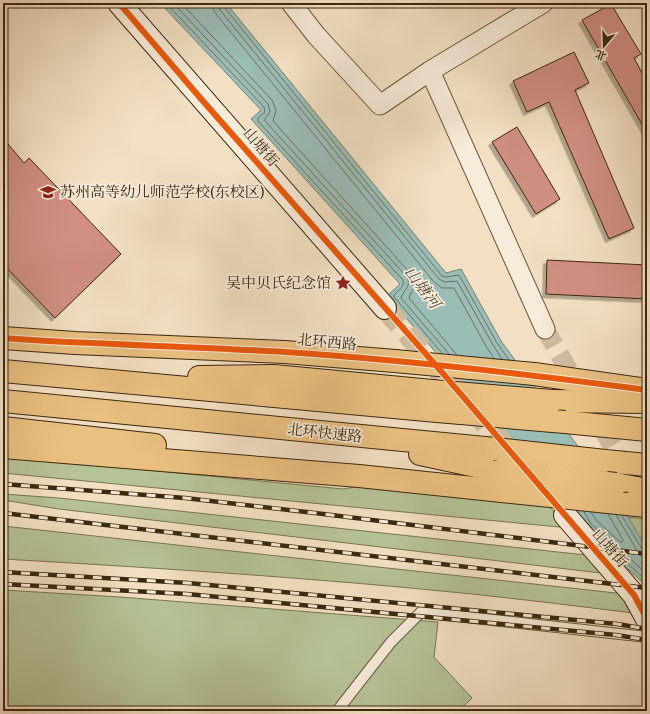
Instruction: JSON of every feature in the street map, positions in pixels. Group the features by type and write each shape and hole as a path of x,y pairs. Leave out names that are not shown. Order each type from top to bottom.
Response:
{"main road":[{"name":"北环西路","path":"3,338 75,343 285,352 534,374 647,390"},
{"path":"3,371 74,378 274,376 440,401 565,422 647,430"},
{"name":"北环快速路","path":"3,401 647,465"},
{"path":"440,401 647,402"},
{"path":"3,428 201,451 359,476"},
{"path":"329,433 500,481 637,505"},
{"path":"3,447 359,476 616,484 647,490"}],"street":[{"name":"山塘街","path":"119,3 385,308"},
{"path":"291,3 316,35 380,105 430,71 543,3"},
{"path":"430,71 545,329"},
{"name":"山塘街","path":"565,515 634,595 647,619"}],"lane":[{"path":"337,711 391,642 421,612 647,637"}],"green space":[{"path":"3,456 343,489 373,484 548,505 569,528 3,473"},
{"path":"3,494 59,498 595,556 609,574 59,509 3,500"},
{"path":"627,517 647,519 647,539 640,538"},
{"path":"3,526 625,594 641,614 472,594 355,583 3,559"},
{"path":"3,590 120,597 438,622 434,657 472,698 459,711 3,711"}],"water":[{"name":"山塘河","path":"160,3 226,3 446,273 461,269 501,341 623,508 647,550 647,586 584,530 574,512 387,296 400,284 251,119 261,110"}],"building":[{"path":"611,4 641,54 634,58 647,82 647,133 582,20"},
{"path":"574,52 589,83 575,90 634,228 609,239 549,102 527,112 513,81"},
{"path":"517,127 560,199 536,214 492,142"},
{"path":"3,138 24,163 29,158 121,254 55,318 3,264"},
{"path":"547,260 647,265 647,299 546,294"}],"tunnel":[{"path":"385,308 518,461"},
{"path":"545,329 642,498"}],"railway":[{"path":"3,484 185,498 647,554"},
{"path":"3,513 647,588"},
{"path":"3,572 188,583 617,624 647,629"},
{"path":"3,584 187,594 616,635 647,640"}],"cycle path":[{"path":"119,3 202,100 440,370 634,595 647,619"},
{"path":"3,338 330,355 557,378 647,390"}],"place":[{"name":"苏州高等幼儿师范学校(东校区)","path":"48,192"},
{"name":"吴中贝氏纪念馆","path":"343,283"}]}
